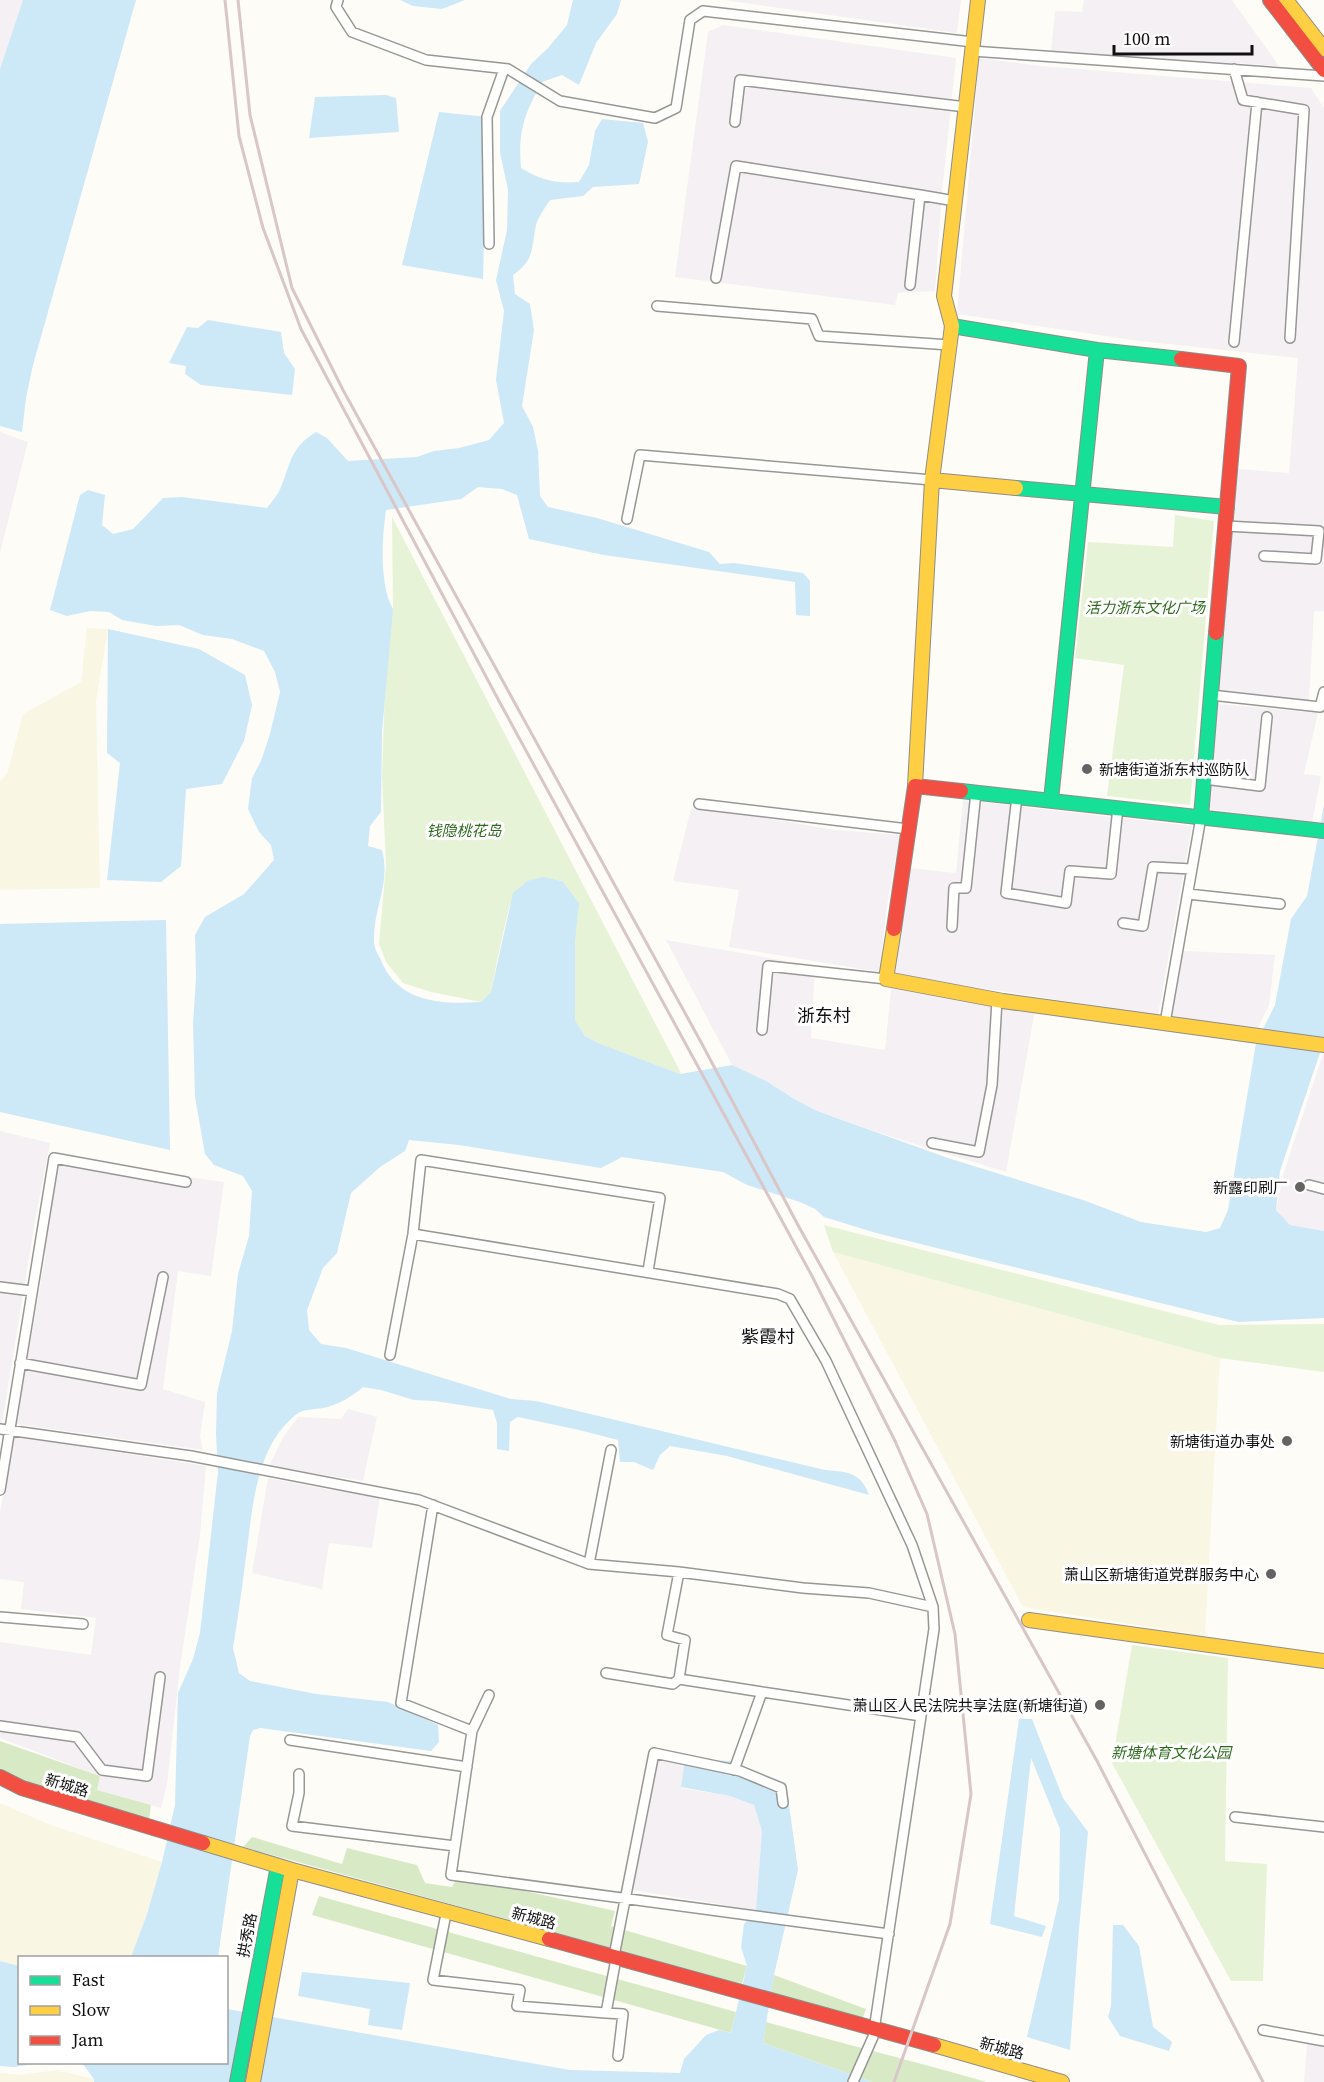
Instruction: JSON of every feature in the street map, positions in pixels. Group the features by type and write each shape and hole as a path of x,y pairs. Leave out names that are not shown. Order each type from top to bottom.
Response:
{"main road":[{"path":"978,0 944,296 952,326 932,480 915,786 886,979 997,1000 1324,1045"},
{"path":"1270,0 1324,70"},
{"path":"1286,0 1324,49"},
{"path":"952,326 1097,350 1239,366 1201,817"},
{"path":"1051,800 1097,350"},
{"path":"932,480 1227,507"},
{"path":"915,786 1324,831"},
{"path":"1029,1620 1324,1660"},
{"name":"新城路","path":"0,1777 22,1788 163,1836"},
{"name":"新城路","path":"0,1785 19,1795 445,1919 615,1960"},
{"path":"253,2082 268,2000 284,1872"},
{"name":"新城路","path":"284,1872 615,1960 751,2001 1062,2082"},
{"name":"拱秀路","path":"237,2082 252,1997 284,1872"},
{"name":"新城路","path":"874,2033 1035,2082"}],"street":[{"path":"338,0 336,7 352,32 426,60 508,69 560,101 655,118 676,108 690,20 703,11 973,46 1324,76"},
{"path":"489,244 487,117 504,69"},
{"path":"1234,69 1243,100 1304,110 1290,338"},
{"path":"735,122 740,80 966,107"},
{"path":"1234,342 1257,102"},
{"path":"716,278 736,166 955,201"},
{"path":"910,285 920,195"},
{"path":"657,306 812,319 819,336 950,345"},
{"path":"627,519 640,455 932,480"},
{"path":"1226,526 1319,531 1321,552 1316,559 1264,556"},
{"path":"1211,694 1320,707 1324,692"},
{"path":"1204,779 1260,786 1267,717"},
{"path":"952,927 954,888 966,888 976,792"},
{"path":"1017,796 1006,893 1066,903 1070,871 1111,873 1118,807"},
{"path":"699,804 909,829"},
{"path":"1165,1023 1201,817"},
{"path":"1123,923 1143,926 1153,867 1192,868"},
{"path":"1188,894 1280,904"},
{"path":"762,1030 768,966 886,979"},
{"path":"932,1143 979,1152 992,1085 997,1000"},
{"path":"0,1490 5,1430 20,1363 54,1158 186,1182"},
{"path":"390,1355 413,1234 421,1160 660,1198 648,1271"},
{"path":"1309,1185 1324,1189"},
{"path":"413,1234 778,1294 790,1299 826,1361 912,1545 933,1607 934,1629 874,2033 853,2082"},
{"path":"20,1363 141,1385 163,1277"},
{"path":"0,1287 32,1291"},
{"path":"5,1430 191,1456 419,1500 589,1564 679,1572 791,1587 869,1593 933,1607"},
{"path":"589,1564 611,1450"},
{"path":"433,1505 402,1702 472,1731"},
{"path":"606,1673 673,1684 679,1679 685,1640 667,1635 679,1572"},
{"path":"0,1617 83,1624"},
{"path":"0,1726 77,1737 102,1770 147,1776 160,1677"},
{"path":"679,1679 921,1716"},
{"path":"734,1770 762,1692"},
{"path":"489,1695 472,1731 451,1875 889,1934"},
{"path":"290,1740 467,1767"},
{"path":"606,2013 624,1898 654,1753 734,1770 781,1788 783,1803"},
{"path":"299,1774 299,1793 292,1826 455,1846"},
{"path":"1235,1816 1324,1827"},
{"path":"445,1919 433,1980 520,1990 517,2006 623,2014 618,2056"},
{"path":"1263,2030 1324,2041"}],"shaded area":[{"path":"0,0 23,0 0,69"},
{"path":"724,0 961,0 957,33"},
{"path":"1084,0 1232,0 1279,66 1051,51 1055,11 1082,12"},
{"path":"723,25 956,58 942,192 935,291 898,293 895,305 675,277 708,32"},
{"path":"979,58 1041,66 1311,88 1324,108 1324,611 1314,611 1309,701 1218,690 1223,599 1238,469 1289,473 1298,358 1140,341 957,314"},
{"path":"0,432 28,442 0,553"},
{"path":"87,628 108,629 96,701 100,888 0,890 0,781 7,774 23,714 81,682"},
{"path":"1218,704 1318,713 1304,774 1321,776 1312,823 1209,809"},
{"path":"963,800 1192,826 1158,1015 895,975 910,868 956,873"},
{"path":"691,809 835,830 900,835 886,911 880,972 729,947 739,890 673,881"},
{"path":"666,940 815,966 811,1038 885,1050 892,980 1035,1010 1006,1172 817,1111 766,1081 732,1065"},
{"path":"1184,951 1275,955 1269,1005 1257,1030 1171,1019"},
{"path":"1324,1051 1324,1231 1290,1225 1276,1210 1284,1172"},
{"path":"0,1131 50,1143 2,1424 0,1424"},
{"path":"54,1158 224,1182 211,1276 178,1271 163,1389 205,1402 200,1436 203,1450 16,1424 46,1252 38,1251"},
{"path":"833,1252 1220,1358 1205,1636 1023,1607"},
{"path":"348,1409 377,1417 363,1481 269,1466 284,1436 298,1417 341,1419"},
{"path":"13,1436 206,1466 200,1535 180,1667 167,1784 161,1808 97,1790 100,1776 0,1738 0,1642 91,1655 96,1618 21,1609 24,1582 0,1579 0,1513"},
{"path":"268,1478 331,1490 351,1490 380,1496 372,1548 329,1543 322,1589 252,1573"},
{"path":"659,1754 685,1759 681,1788 730,1796 754,1805 762,1831 756,1910 632,1890"},
{"path":"0,1803 48,1824 162,1862 147,1914 131,1956 18,1956 18,1966 0,1961"},
{"path":"1307,2044 1324,2045 1324,2082 1304,2082"},
{"path":"58,2070 94,2079 93,2082 0,2082 0,2073 19,2075"}],"green space":[{"name":"活力浙东文化广场","path":"1175,515 1214,521 1190,805 1107,796 1124,665 1075,658 1088,542 1173,547"},
{"name":"钱隐桃花岛","path":"392,517 680,1074 598,1043 585,1036 575,1020 562,881 531,880 515,892 491,992 481,1002 431,992 403,983 386,962 379,944 386,865 382,776 386,662 393,608"},
{"path":"824,1225 1219,1325 1324,1324 1324,1372 1220,1358 833,1252"},
{"name":"新塘体育文化公园","path":"1132,1645 1228,1658 1225,1861 1267,1864 1263,1981 1231,1981 1112,1763"},
{"path":"0,1741 100,1776 97,1790 151,1805 149,1821 28,1784 0,1771"},
{"path":"252,1837 342,1864 347,1848 417,1865 425,1883 452,1887 458,1876 615,1911 611,1926 747,1966 742,1984 243,1847"},
{"path":"319,1896 736,2012 731,2033 312,1915"},
{"path":"774,1975 866,2009 862,2020 771,1992"},
{"path":"766,2022 987,2082 872,2082 763,2043"}],"water":[{"path":"23,0 136,0 33,365 22,432 0,426 0,69"},
{"path":"400,0 465,0 442,9 413,6"},
{"path":"573,0 621,0 617,14 596,43 579,85 562,75 542,82 524,123 520,143 521,168 535,176 549,180 579,182 589,165 595,131 602,119 643,123 648,142 639,184 593,187 583,196 550,200 537,222 529,259 513,275 515,294 530,304 534,330 522,406 533,427 538,451 540,496 548,507 597,518 709,552 720,564 734,563 803,573 810,581 810,616 796,615 795,582 604,555 529,539 517,495 502,489 478,487 461,499 386,510 383,534 384,575 385,587 393,609 382,732 381,812 370,826 368,846 382,850 384,862 383,885 374,929 374,941 387,973 397,984 421,998 450,1003 481,1002 491,992 513,893 527,881 543,877 562,881 579,903 575,941 575,1020 585,1036 680,1074 732,1065 766,1081 817,1111 948,1158 1086,1201 1141,1222 1206,1232 1220,1228 1228,1210 1256,1043 1275,1005 1291,919 1307,896 1324,805 1324,1041 1280,1171 1276,1210 1290,1225 1324,1231 1324,1318 1239,1322 1205,1314 876,1233 824,1217 815,1209 800,1202 747,1185 723,1172 622,1157 601,1168 459,1145 409,1140 405,1151 380,1167 351,1193 337,1253 323,1268 307,1310 309,1330 321,1344 346,1348 511,1399 536,1401 825,1470 846,1473 862,1482 869,1495 727,1456 670,1446 660,1455 653,1470 634,1462 620,1462 618,1440 518,1417 510,1422 509,1451 497,1449 497,1423 493,1410 414,1400 363,1387 334,1405 298,1413 278,1433 262,1466 257,1484 233,1648 239,1673 250,1681 316,1694 388,1702 438,1725 439,1742 431,1751 260,1728 253,1730 250,1736 218,1956 131,1956 147,1914 175,1805 178,1693 193,1659 200,1633 218,1472 217,1393 232,1331 238,1274 249,1236 252,1191 243,1176 214,1165 205,1154 195,1097 193,1025 196,977 195,935 205,917 244,894 274,860 271,845 259,832 248,809 252,778 261,761 270,734 280,692 275,672 264,651 232,639 203,635 179,625 156,626 122,620 109,612 90,611 67,616 50,610 80,495 88,490 105,495 102,525 113,534 133,529 163,498 182,497 267,508 280,490 297,449 301,443 316,432 327,438 348,461 417,457 434,451 459,448 489,440 504,423 496,380 504,311 496,280 507,230 508,190 500,152 500,111 531,64 567,25"},
{"path":"386,95 396,98 399,132 309,138 315,97"},
{"path":"439,112 487,117 483,279 402,265"},
{"path":"208,320 281,332 284,353 295,369 292,395 201,385 185,374 186,366 169,363 187,327 198,328"},
{"path":"108,629 199,649 245,675 252,705 244,741 222,784 186,789 181,866 161,882 107,880 120,763 107,753"},
{"path":"166,920 170,1150 0,1112 0,924"},
{"path":"1019,1719 1032,1719 1063,1798 1088,1832 1070,2050 1027,2037 1059,1900 1060,1829 1031,1758 1014,1916 1046,1926 1042,1937 990,1924"},
{"path":"685,1759 731,1761 786,1783 798,1870 774,1975 763,2043 872,2082 94,2082 83,2064 228,2064 228,2009 570,2070 680,2073 684,2059 706,2035 719,2030 731,2033 747,1966 741,1947 744,1924 756,1910 762,1831 754,1805 730,1796 681,1787"},
{"path":"1113,1925 1123,1925 1139,1946 1153,2027 1172,2042 1169,2051 1120,2036 1108,2017 1111,2006"},
{"path":"0,1961 18,1966 18,2064 34,2064 14,2067 0,2066"},
{"path":"302,1972 410,1983 402,2030 368,2025 370,2009 298,1996"}],"railway":[{"path":"225,0 239,136 263,228 301,329 499,701 812,1276 895,1441 927,1514 955,1634 971,1794 950,1924 894,2082"},
{"path":"238,0 250,115 292,288 343,390 702,1044 799,1227 1097,1761 1263,2082"}],"traffic: fast":[{"path":"952,326 1097,350"},
{"path":"1051,800 1097,350 1181,359"},
{"path":"1016,488 1227,507"},
{"path":"1201,817 1216,633"},
{"path":"961,791 1324,831"},
{"path":"237,2082 278,1866"}],"traffic: slow":[{"path":"932,480 952,326 944,296 978,0"},
{"path":"1286,0 1324,49"},
{"path":"915,786 932,480 1016,488"},
{"path":"894,929 886,979 1003,1001 1324,1045"},
{"path":"1029,1620 1324,1661"},
{"path":"203,1843 292,1870 549,1939"},
{"path":"253,2082 292,1870"},
{"path":"934,2045 1062,2082"}],"traffic: jam":[{"path":"1270,0 1324,70"},
{"path":"1181,359 1239,366 1216,633"},
{"path":"894,929 915,786 961,791"},
{"path":"0,1777 22,1788 203,1843"},
{"path":"549,1939 934,2045"}],"place":[{"name":"新塘街道浙东村巡防队","path":"1087,769"},
{"name":"新露印刷厂","path":"1300,1187"},
{"name":"新塘街道办事处","path":"1287,1441"},
{"name":"萧山区新塘街道党群服务中心","path":"1271,1574"},
{"name":"萧山区人民法院共享法庭(新塘街道)","path":"1100,1705"}],"district":[{"name":"浙东村","path":"824,1015"},
{"name":"紫霞村","path":"768,1336"}]}
